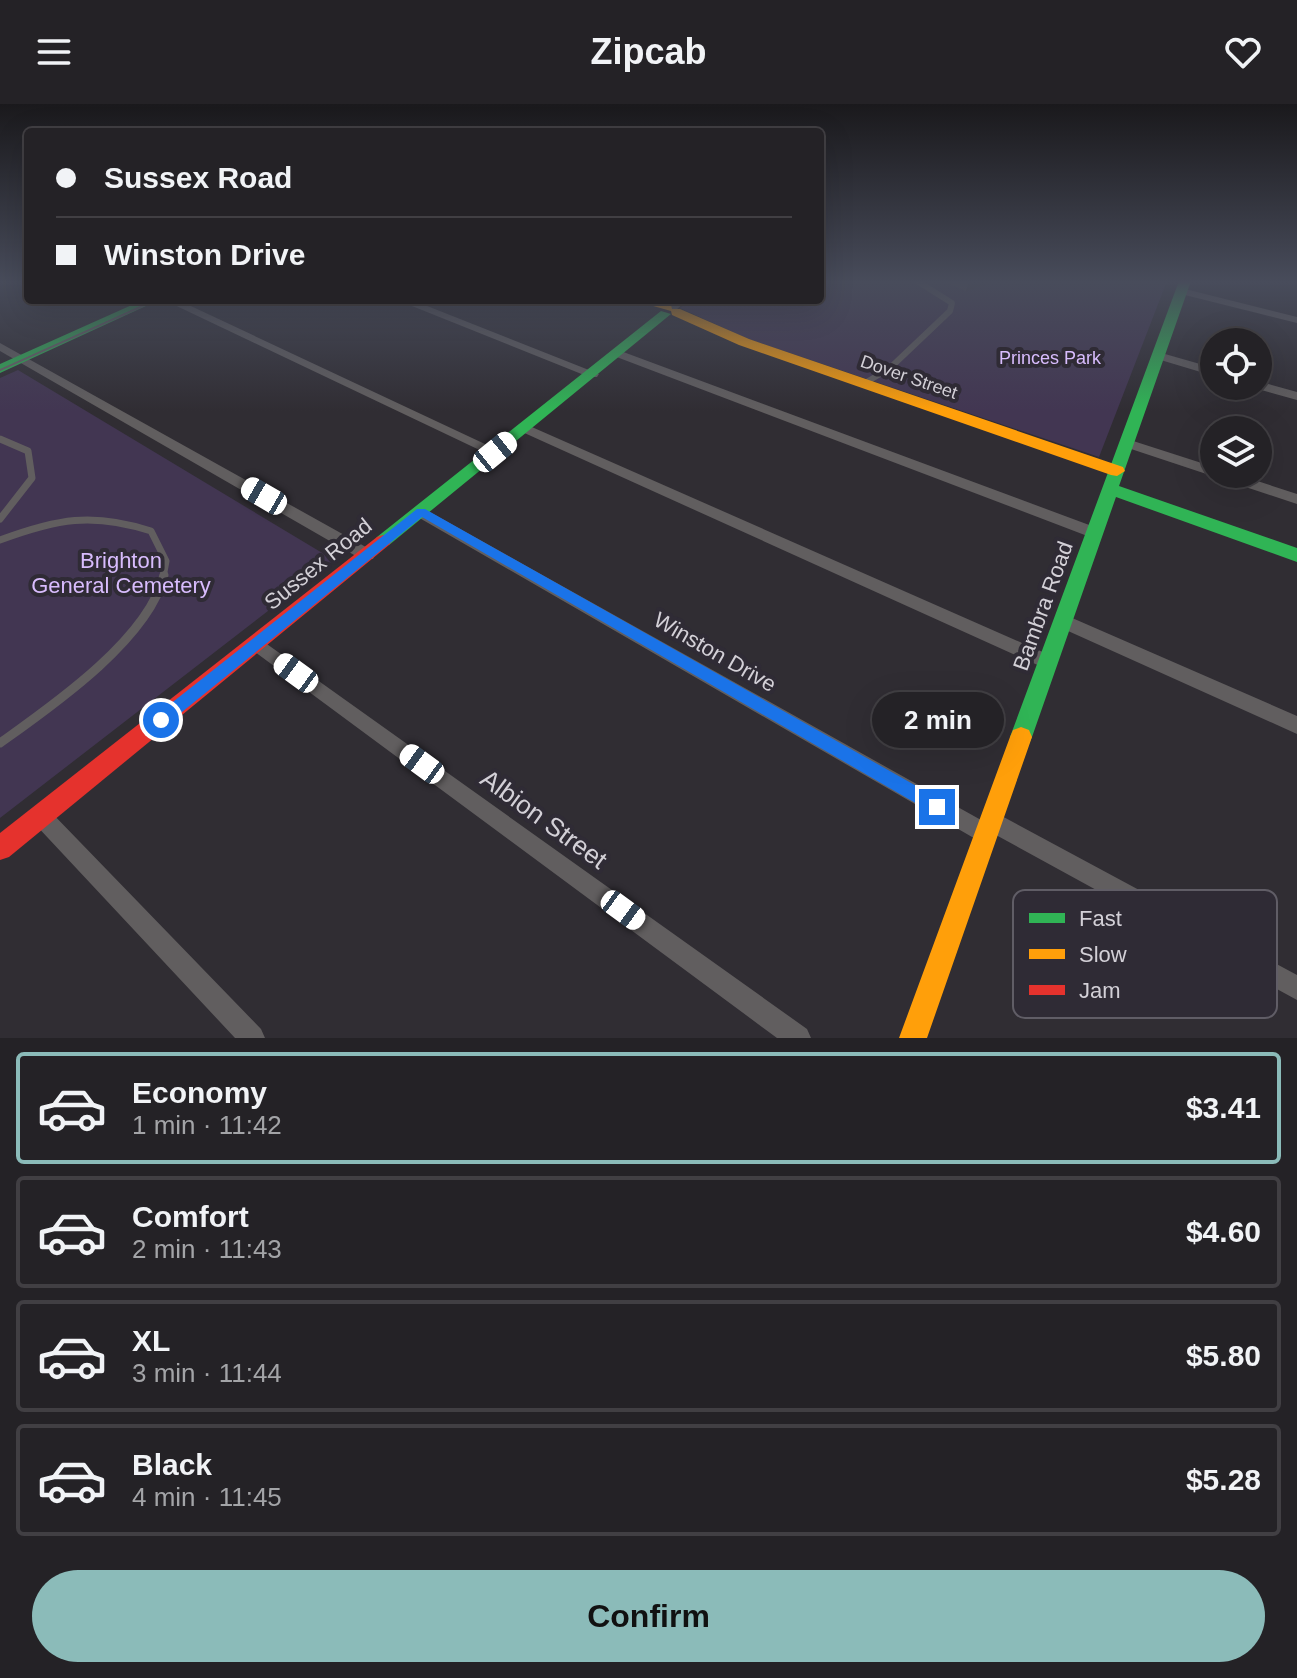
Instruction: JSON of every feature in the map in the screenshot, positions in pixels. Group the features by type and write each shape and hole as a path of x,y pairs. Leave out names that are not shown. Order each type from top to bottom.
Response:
{"street":[{"path":"0,369 99,325"},
{"path":"222,325 495,452"},
{"path":"465,325 593,374"},
{"name":"Sussex Road","path":"0,848 651,325"},
{"name":"Dover Street","path":"704,325 1117,471"},
{"name":"Bambra Road","path":"913,1038 1169,325"},
{"path":"0,346 367,555"},
{"path":"618,354 1095,533"},
{"path":"1158,356 1200,368"},
{"path":"1272,389 1297,396"},
{"path":"525,428 1048,662"},
{"path":"1127,443 1200,467"},
{"path":"1264,488 1297,499"},
{"path":"1110,489 1297,555"},
{"name":"Winston Drive","path":"421,512 989,827 1110,890"},
{"path":"1062,624 1297,725"},
{"name":"Albion Street","path":"257,644 798,1038"},
{"path":"41,816 252,1038"},
{"name":"Winston Drive","path":"1277,978 1297,988"}],"lane":[{"path":"865,383 890,368 936,325"},
{"path":"0,439 28,451 32,478 0,519"},
{"path":"0,540 40,525 79,516 116,518 151,531 166,563 159,594 96,669 0,743"}],"green space":[{"name":"Princes Park","path":"716,325 1150,325 1099,457 748,339"},
{"name":"Brighton General Cemetery","path":"18,370 334,560 0,818 0,378"}],"tram line":[{"path":"0,370 101,325"}],"traffic: fast":[{"path":"0,369 98,325"},
{"path":"383,541 652,325"},
{"path":"1021,737 1169,325"},
{"path":"1110,489 1297,555"}],"traffic: slow":[{"path":"705,325 744,342 1117,471"},
{"path":"913,1038 1021,737"}],"traffic: jam":[{"path":"0,848 383,541"}],"route":[{"path":"161,720 421,512 937,807"}]}
